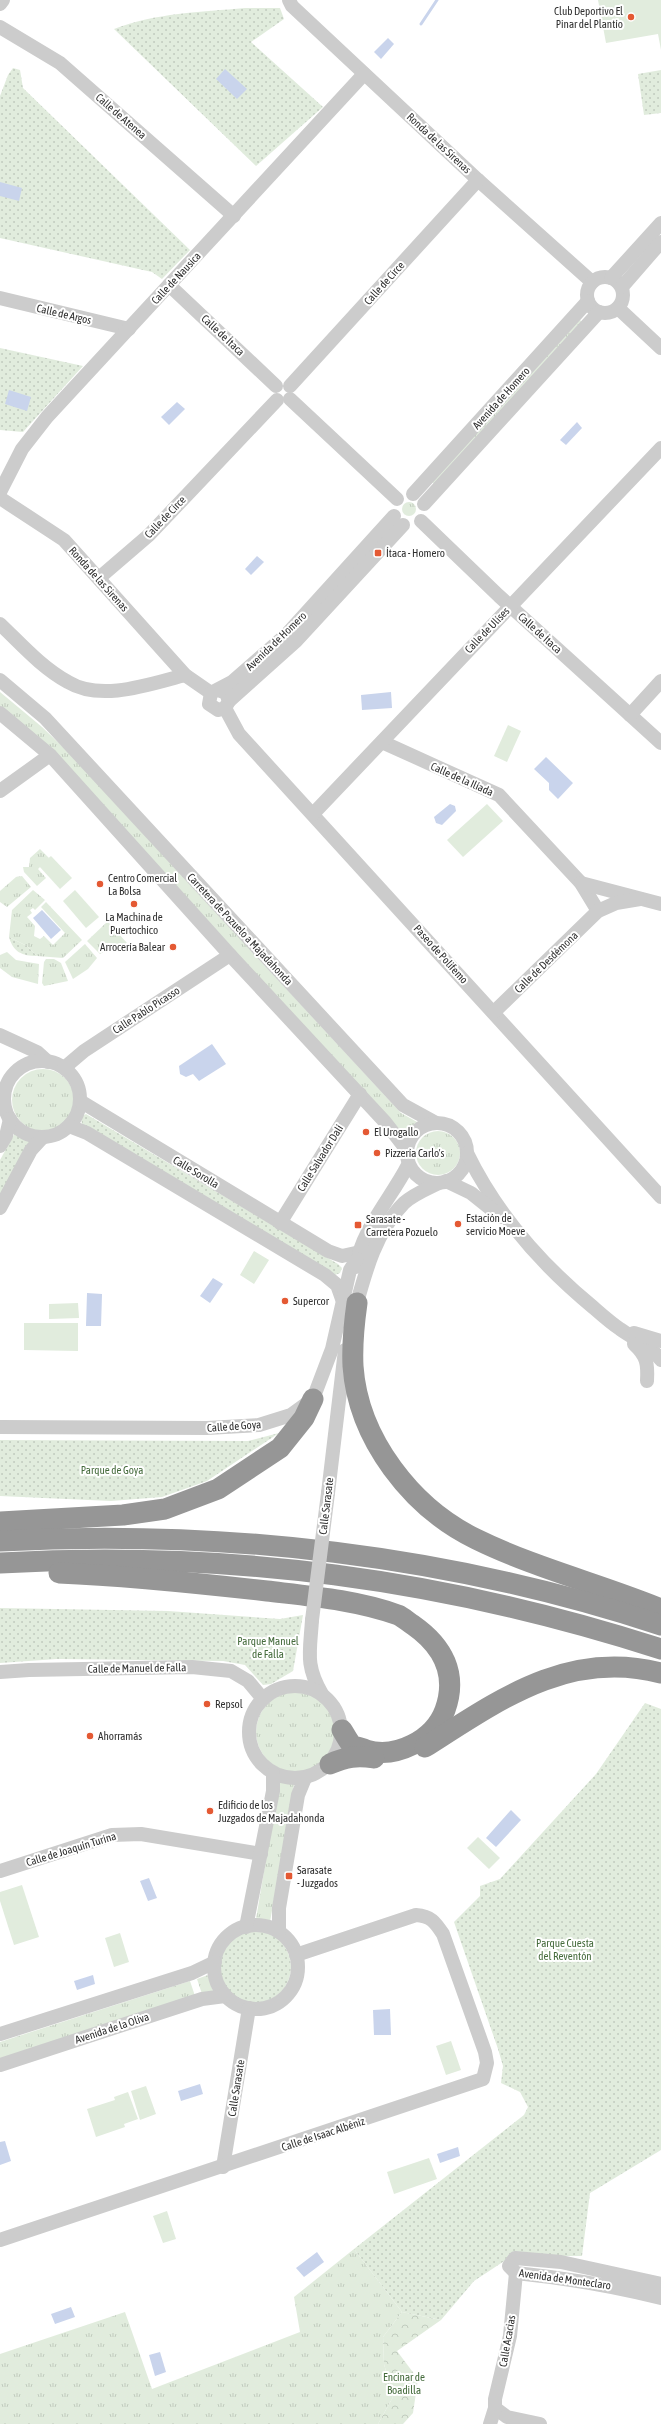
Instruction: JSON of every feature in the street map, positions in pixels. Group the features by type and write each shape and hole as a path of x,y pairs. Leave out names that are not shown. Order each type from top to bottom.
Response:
{"highway":[{"path":"350,1301 353,1368 363,1412 377,1444 396,1473 431,1511 476,1539 539,1565 661,1609"},
{"path":"0,1522 123,1515 165,1509 218,1489 280,1448 304,1418 313,1399"},
{"path":"0,1541 132,1537 219,1541 364,1556 430,1566 530,1587 661,1625"},
{"path":"0,1563 130,1559 201,1562 344,1575 422,1588 523,1608 578,1623 661,1649"},
{"path":"0,1574 46,1572 156,1578 292,1594 363,1606 399,1616 425,1634 442,1652 449,1672 450,1694 445,1712 420,1742 389,1752 376,1753 353,1745 342,1730"},
{"path":"330,1764 346,1757 360,1756 376,1759 390,1758 422,1750 496,1701 547,1679 579,1669 639,1668 661,1673"}],"street":[{"path":"0,4 3,0"},
{"name":"Ronda de las Sirenas","path":"289,0 292,6 364,74 478,180 592,282"},
{"name":"Calle de Atenea","path":"0,27 60,63 234,216"},
{"name":"Calle de Nausica","path":"0,492 22,449 43,422 364,74"},
{"name":"Calle de Circe","path":"99,578 149,535 286,395 478,180"},
{"path":"616,282 661,223"},
{"path":"616,282 661,242"},
{"path":"601,277 616,282 623,298 618,308 609,313 598,312 588,301 588,291 592,282 601,277"},
{"name":"Calle de Ítaca","path":"169,285 276,386 274,395 286,395"},
{"name":"Calle de Argos","path":"0,298 129,329"},
{"name":"Avenida de Homero","path":"413,494 588,301"},
{"path":"618,308 661,348"},
{"name":"Avenida de Homero","path":"424,504 598,312"},
{"path":"286,395 397,499"},
{"name":"Calle de Ulises","path":"314,814 661,448"},
{"path":"405,494 413,494 424,504 425,513 421,521 412,526 398,520 393,507 397,499 405,494"},
{"name":"Ronda de las Sirenas","path":"0,498 64,540 185,675"},
{"name":"Avenida de Homero","path":"215,692 232,682 286,634 398,520"},
{"name":"Avenida de Homero","path":"227,704 296,641 398,520"},
{"name":"Calle de Ítaca","path":"421,521 510,606 661,744"},
{"path":"0,624 52,672 79,687 107,691 185,675 215,692"},
{"name":"Carretera de Pozuelo a Majadahonda","path":"0,680 45,718 404,1105 434,1122"},
{"path":"630,715 661,682"},
{"name":"Paseo de Polifemo","path":"215,692 226,693 227,704 239,734 314,814 661,1197"},
{"name":"Carretera de Pozuelo a Majadahonda","path":"0,713 50,755 230,955 386,1122 406,1149"},
{"name":"Calle de la Ilíada","path":"382,742 499,795 580,883 598,912"},
{"path":"0,791 50,755"},
{"path":"580,883 661,904"},
{"path":"598,912 616,903 640,899"},
{"name":"Calle de Desdémona","path":"494,1012 598,912"},
{"name":"Calle Pablo Picasso","path":"64,1068 84,1051 230,955"},
{"path":"0,1035 37,1052 48,1062"},
{"path":"18,1044 22,1068"},
{"path":"37,1062 48,1062 64,1068 72,1076 77,1086 80,1101 76,1117 70,1126 57,1134 43,1137 30,1135 19,1129 10,1119 5,1107 5,1094 9,1082 22,1068 37,1062"},
{"name":"Calle Salvador Dalí","path":"280,1223 360,1094"},
{"name":"Calle Sorolla","path":"80,1101 313,1242 342,1256 358,1256"},
{"path":"0,1146 6,1136 10,1119"},
{"path":"513,1226 471,1193 442,1182 421,1178 408,1165 406,1149 409,1139 415,1131 424,1125 434,1122 442,1122 458,1130 465,1141 467,1153 480,1179 513,1226 556,1272 644,1353 648,1366 647,1381 661,1361 661,1354"},
{"name":"Calle Sorolla","path":"70,1126 87,1133 301,1261 337,1284 350,1301"},
{"path":"0,1208 32,1150 43,1137"},
{"path":"442,1182 461,1171 467,1153"},
{"name":"Calle Sarasate","path":"345,1349 348,1300 358,1256 369,1231 397,1187 408,1165"},
{"name":"Calle Sarasate","path":"322,1694 313,1679 308,1663 350,1301 374,1250 396,1213 415,1195 442,1182"},
{"path":"301,1261 310,1257 313,1251 313,1242"},
{"path":"313,1399 350,1301 350,1270 358,1256"},
{"path":"618,1328 661,1341"},
{"path":"618,1328 655,1351 661,1361"},
{"name":"Calle de Goya","path":"0,1428 207,1428 259,1425 291,1415 313,1399"},
{"path":"290,1686 308,1663"},
{"name":"Calle de Manuel de Falla","path":"0,1672 29,1670 186,1667 231,1670 248,1681 263,1699"},
{"path":"290,1686 301,1686 322,1694 336,1710 342,1730 339,1748 330,1764 318,1773 305,1778 288,1779 273,1774 261,1765 253,1752 249,1738 250,1723 254,1710 263,1699 276,1691 290,1686"},
{"path":"246,1927 273,1791 273,1774"},
{"path":"279,1932 279,1908 298,1795 305,1778"},
{"name":"Calle de Joaquín Turina","path":"0,1871 112,1835 141,1834 261,1854"},
{"name":"Calle de Isaac Albéniz","path":"0,2240 477,2083 482,2079 487,2063 485,2052 443,1934 433,1920 426,1916 416,1915 296,1955"},
{"path":"263,1926 279,1932 290,1942 296,1955 296,1976 288,1995 270,2006 249,2008 236,2004 225,1996 218,1986 214,1962 218,1950 225,1940 234,1932 246,1927 263,1926"},
{"path":"0,2034 192,1973 214,1962"},
{"name":"Avenida de la Oliva","path":"0,2065 202,1999 225,1996"},
{"name":"Calle Sarasate","path":"223,2167 249,2008"},
{"name":"Avenida de Monteclaro","path":"661,2284 561,2262 516,2258 509,2266 516,2273 590,2282 661,2298"},
{"name":"Calle Acacias","path":"490,2424 495,2408 495,2399 510,2336 516,2273"},
{"path":"495,2408 507,2417 540,2424"}],"green space":[{"name":"Club Deportivo El Pinar del Plantío","path":"598,0 661,0 661,50 658,34 606,43"},
{"path":"245,8 280,8 284,19 251,42 323,107 256,166 114,29 162,16"},
{"path":"13,68 20,70 23,88 190,250 162,279 152,272 0,238 0,96 8,75"},
{"path":"661,70 661,113 644,115 638,74"},
{"path":"580,320 582,322 434,484 432,482"},
{"path":"0,348 83,366 23,432 0,430"},
{"path":"406,502 412,502 416,506 416,512 412,516 406,516 402,512 402,506"},
{"path":"0,692 42,727 67,751 401,1113 417,1122 404,1135 0,707"},
{"path":"508,725 521,731 507,762 494,756"},
{"path":"487,804 503,821 463,857 447,840"},
{"path":"40,849 49,858 38,869 46,878 37,886 24,872 23,867 29,867 30,858"},
{"path":"51,856 72,878 60,889 39,866"},
{"path":"22,876 31,887 7,907 0,902 0,891 16,877"},
{"path":"33,890 45,900 35,910 33,908 30,910 32,913 27,917 35,926 34,936 40,939 44,936 53,945 65,933 41,907 46,902 82,940 63,958 37,956 27,946 9,937 12,910"},
{"path":"75,890 99,917 86,928 63,901"},
{"path":"106,923 109,923 127,943 119,950 109,949 100,954 87,941"},
{"path":"9,937 27,946 37,956 23,954 16,950"},
{"path":"85,944 97,958 88,969 73,979 65,962"},
{"path":"7,952 16,960 39,964 38,984 12,977 0,968 0,955"},
{"path":"46,959 54,959 61,963 68,981 44,986 42,983 44,962"},
{"path":"37,1069 49,1069 65,1078 72,1088 74,1100 72,1112 65,1122 49,1131 37,1131 26,1126 17,1117 12,1106 12,1094 17,1083 26,1074"},
{"path":"86,1114 338,1264 342,1268 340,1273 335,1275 82,1124 81,1117"},
{"path":"434,1131 442,1131 454,1137 460,1149 460,1157 454,1169 442,1175 434,1175 422,1169 416,1157 416,1149 422,1137"},
{"path":"15,1133 30,1141 0,1197 0,1160"},
{"path":"254,1251 269,1260 254,1284 240,1275"},
{"path":"78,1303 79,1318 49,1319 49,1304"},
{"path":"24,1323 78,1323 78,1351 24,1350"},
{"name":"Parque de Goya","path":"279,1433 207,1481 162,1497 111,1501 0,1496 0,1440 248,1441"},
{"name":"Parque Manuel de Falla","path":"0,1608 168,1611 280,1619 303,1615 293,1671 271,1684 263,1685 245,1665 223,1661 57,1659 0,1663"},
{"path":"296,1692 311,1695 324,1704 333,1717 336,1732 333,1747 324,1760 311,1769 296,1772 281,1769 268,1760 259,1747 256,1732 259,1717 268,1704 281,1695"},
{"name":"Parque Cuesta del Reventón","path":"645,1703 661,1709 661,2150 590,2193 582,2256 512,2256 474,2281 441,2320 402,2312 354,2249 524,2115 528,2107 520,2092 501,2083 503,2066 454,1922 480,1896 480,1886 500,1879 596,1774"},
{"path":"279,1782 294,1784 270,1922 256,1919"},
{"path":"478,1837 500,1858 489,1869 467,1848"},
{"path":"22,1885 39,1937 14,1945 0,1901 0,1892"},
{"path":"255,1931 269,1934 281,1941 288,1953 291,1967 288,1981 281,1993 269,2000 255,2003 241,2000 229,1993 222,1981 219,1967 222,1953 229,1941 241,1934"},
{"path":"120,1933 129,1962 114,1967 105,1938"},
{"path":"208,1975 213,1991 202,1994 197,1979"},
{"path":"190,1981 195,1996 0,2060 0,2042"},
{"path":"451,2041 461,2070 446,2075 436,2046"},
{"path":"146,2086 156,2114 140,2120 131,2091"},
{"path":"128,2092 138,2119 124,2124 125,2127 96,2137 87,2109 115,2100 114,2097"},
{"path":"429,2158 437,2179 394,2194 387,2172"},
{"path":"167,2211 176,2239 163,2243 153,2216"},
{"path":"354,2249 402,2312 383,2337 384,2364 393,2397 378,2424 0,2424 0,2354 125,2312 152,2389 300,2332 294,2297"},
{"name":"Encinar de Boadilla","path":"402,2312 441,2320 397,2351 418,2379 413,2413 403,2424 378,2424 393,2397 384,2364 383,2337"}],"water":[{"path":"388,38 394,44 381,59 374,52"},
{"path":"225,69 247,89 237,99 216,79"},
{"path":"0,182 22,188 19,201 0,196"},
{"path":"9,390 31,397 27,411 5,404"},
{"path":"177,402 185,409 169,425 161,417"},
{"path":"577,422 582,428 566,445 560,440"},
{"path":"257,556 264,562 251,575 245,569"},
{"path":"391,692 392,708 362,710 361,695"},
{"path":"546,757 573,783 558,799 549,790 549,783 534,769"},
{"path":"450,804 455,806 456,811 442,825 436,823 434,817"},
{"path":"42,910 61,930 51,939 33,918"},
{"path":"212,1044 226,1064 199,1081 193,1074 186,1077 180,1074 179,1066"},
{"path":"213,1278 223,1284 210,1303 200,1296"},
{"path":"87,1293 102,1294 101,1326 86,1326"},
{"path":"511,1810 521,1820 496,1847 486,1838"},
{"path":"149,1878 157,1898 148,1901 140,1881"},
{"path":"93,1975 95,1984 77,1990 74,1981"},
{"path":"390,2009 391,2035 374,2035 373,2010"},
{"path":"200,2084 203,2094 181,2101 178,2091"},
{"path":"5,2141 11,2161 0,2165 0,2142"},
{"path":"458,2147 460,2156 440,2163 437,2154"},
{"path":"317,2252 324,2262 304,2277 296,2268"},
{"path":"71,2307 75,2317 55,2324 51,2314"},
{"path":"160,2352 166,2372 155,2376 149,2355"}],"waterway":[{"path":"421,24 437,0"}],"place":[{"name":"Club Deportivo El Pinar del Plantío","path":"631,17"},
{"name":"Ítaca - Homero","path":"378,553"},
{"name":"Centro Comercial La Bolsa","path":"100,884"},
{"name":"La Machina de Puertochico","path":"134,904"},
{"name":"Arrocería Balear","path":"173,947"},
{"name":"El Urogallo","path":"366,1132"},
{"name":"Pizzería Carlo's","path":"377,1153"},
{"name":"Estación de servicio Moeve","path":"458,1224"},
{"name":"Sarasate - Carretera Pozuelo","path":"358,1225"},
{"name":"Supercor","path":"285,1301"},
{"name":"Repsol","path":"207,1704"},
{"name":"Ahorramás","path":"90,1736"},
{"name":"Edificio de los Juzgados de Majadahonda","path":"210,1811"},
{"name":"Sarasate - Juzgados","path":"289,1876"}]}
